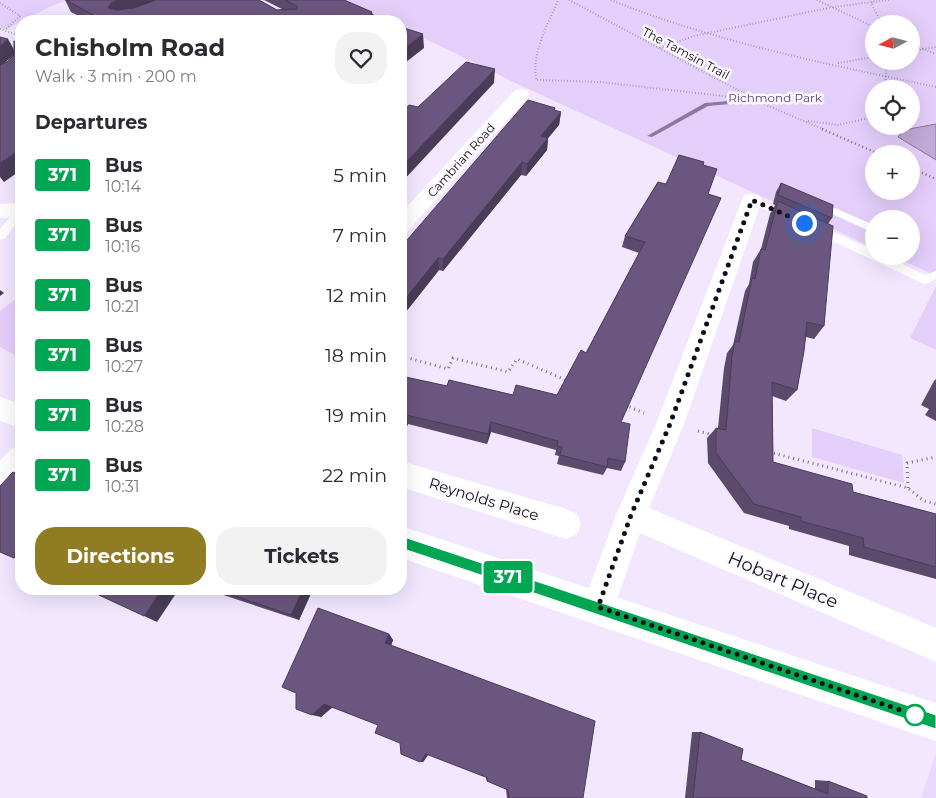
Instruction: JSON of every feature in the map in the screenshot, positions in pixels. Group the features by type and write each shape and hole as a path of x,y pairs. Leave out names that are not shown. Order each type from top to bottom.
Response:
{"main road":[{"path":"0,409 15,414"},
{"path":"407,544 936,722"}],"street":[{"name":"Cambrian Road","path":"407,219 522,94"},
{"path":"598,607 631,515 670,424 752,200"},
{"path":"0,481 15,465"},
{"name":"Reynolds Place","path":"407,476 566,524"},
{"name":"Hobart Place","path":"631,515 936,644"}],"lane":[{"path":"801,197 865,225"},
{"path":"752,200 865,251"},
{"path":"0,236 14,211"},
{"path":"895,265 926,280 934,275"}],"path":[{"path":"536,80 534,70 536,58 558,0"},
{"name":"The Tamsin Trail","path":"569,0 764,104 865,147"},
{"path":"612,0 652,18 707,35 768,51 936,87"},
{"path":"818,0 865,23"},
{"path":"868,0 872,3 878,15"},
{"path":"659,49 694,36 707,35 833,7 889,0"},
{"path":"0,3 18,15"},
{"path":"5,30 15,21"},
{"path":"0,28 15,34"},
{"path":"920,50 936,47"},
{"path":"920,48 936,54"},
{"path":"835,64 865,59"},
{"path":"886,70 886,80"},
{"path":"522,94 536,80 566,78 705,93 764,104"},
{"path":"802,120 838,125 865,119"},
{"path":"920,172 936,178"},
{"path":"407,358 448,369 452,358 508,372 517,358 571,382"},
{"path":"616,401 670,424 719,437"},
{"path":"765,451 908,488 924,501 936,504"},
{"path":"908,488 907,463 936,457"}],"shaded area":[{"path":"936,124 936,160 920,150 920,145 911,145 898,137 900,135 920,135 920,127"},
{"path":"936,753 936,798 921,798"}],"green space":[{"path":"0,0 68,0 34,15 15,15 15,25 5,30 0,28"},
{"name":"Richmond Park","path":"335,0 936,0 936,276 912,265 920,265 920,210 865,210 865,244 526,88 432,42 407,32 407,15 368,15"},
{"path":"936,286 936,350 910,338"},
{"path":"15,300 15,355 0,347 0,311"},
{"path":"812,428 902,455 904,483 812,457"}],"building":[{"path":"66,0 119,0 111,3 108,8 117,10 134,8 156,0 259,0 277,10 297,9 297,6 285,0 344,0 372,12 370,14 373,15 93,15"},
{"path":"407,29 423,34 407,46"},
{"path":"0,37 8,39 0,46"},
{"path":"14,41 15,153 0,163 0,65 7,62 14,55"},
{"path":"466,62 495,69 407,161 407,107 409,105 418,107"},
{"path":"528,100 555,108 554,110 561,112 541,136 548,138 527,164 522,162 443,259 438,258 407,297 407,240"},
{"path":"679,155 704,162 703,165 717,169 708,194 721,198 621,422 630,424 625,462 608,458 607,467 560,455 562,447 557,446 558,441 491,422 488,434 407,415 407,377 447,386 449,380 513,395 516,385 557,395 581,350 586,353 645,242 625,236 658,182 666,184"},
{"path":"781,183 833,205 832,218 778,195"},
{"path":"778,201 833,226 824,326 807,322 797,390 772,382 773,462 852,484 853,492 936,514 936,567 864,547 863,538 801,521 801,517 754,504 716,453 716,428 726,430 735,341 739,342 752,278 755,279 761,249 765,250"},
{"path":"13,472 15,473 14,558 0,552 0,486"},
{"path":"99,595 158,595 144,616"},
{"path":"232,595 300,595 291,615"},
{"path":"318,608 389,634 385,643 595,721 583,798 509,798 508,790 487,781 488,778 426,754 420,762 401,754 400,743 375,733 378,725 324,704 312,715 296,709 296,693 282,687"},
{"path":"700,732 743,749 741,760 828,794 828,781 867,796 867,798 693,798"}],"waterway":[{"path":"650,136 707,104 728,103"}],"bus line":[{"name":"371","path":"407,544 936,722"}],"route":[{"path":"804,223 752,200 670,424 619,545 598,607 915,715"}]}
